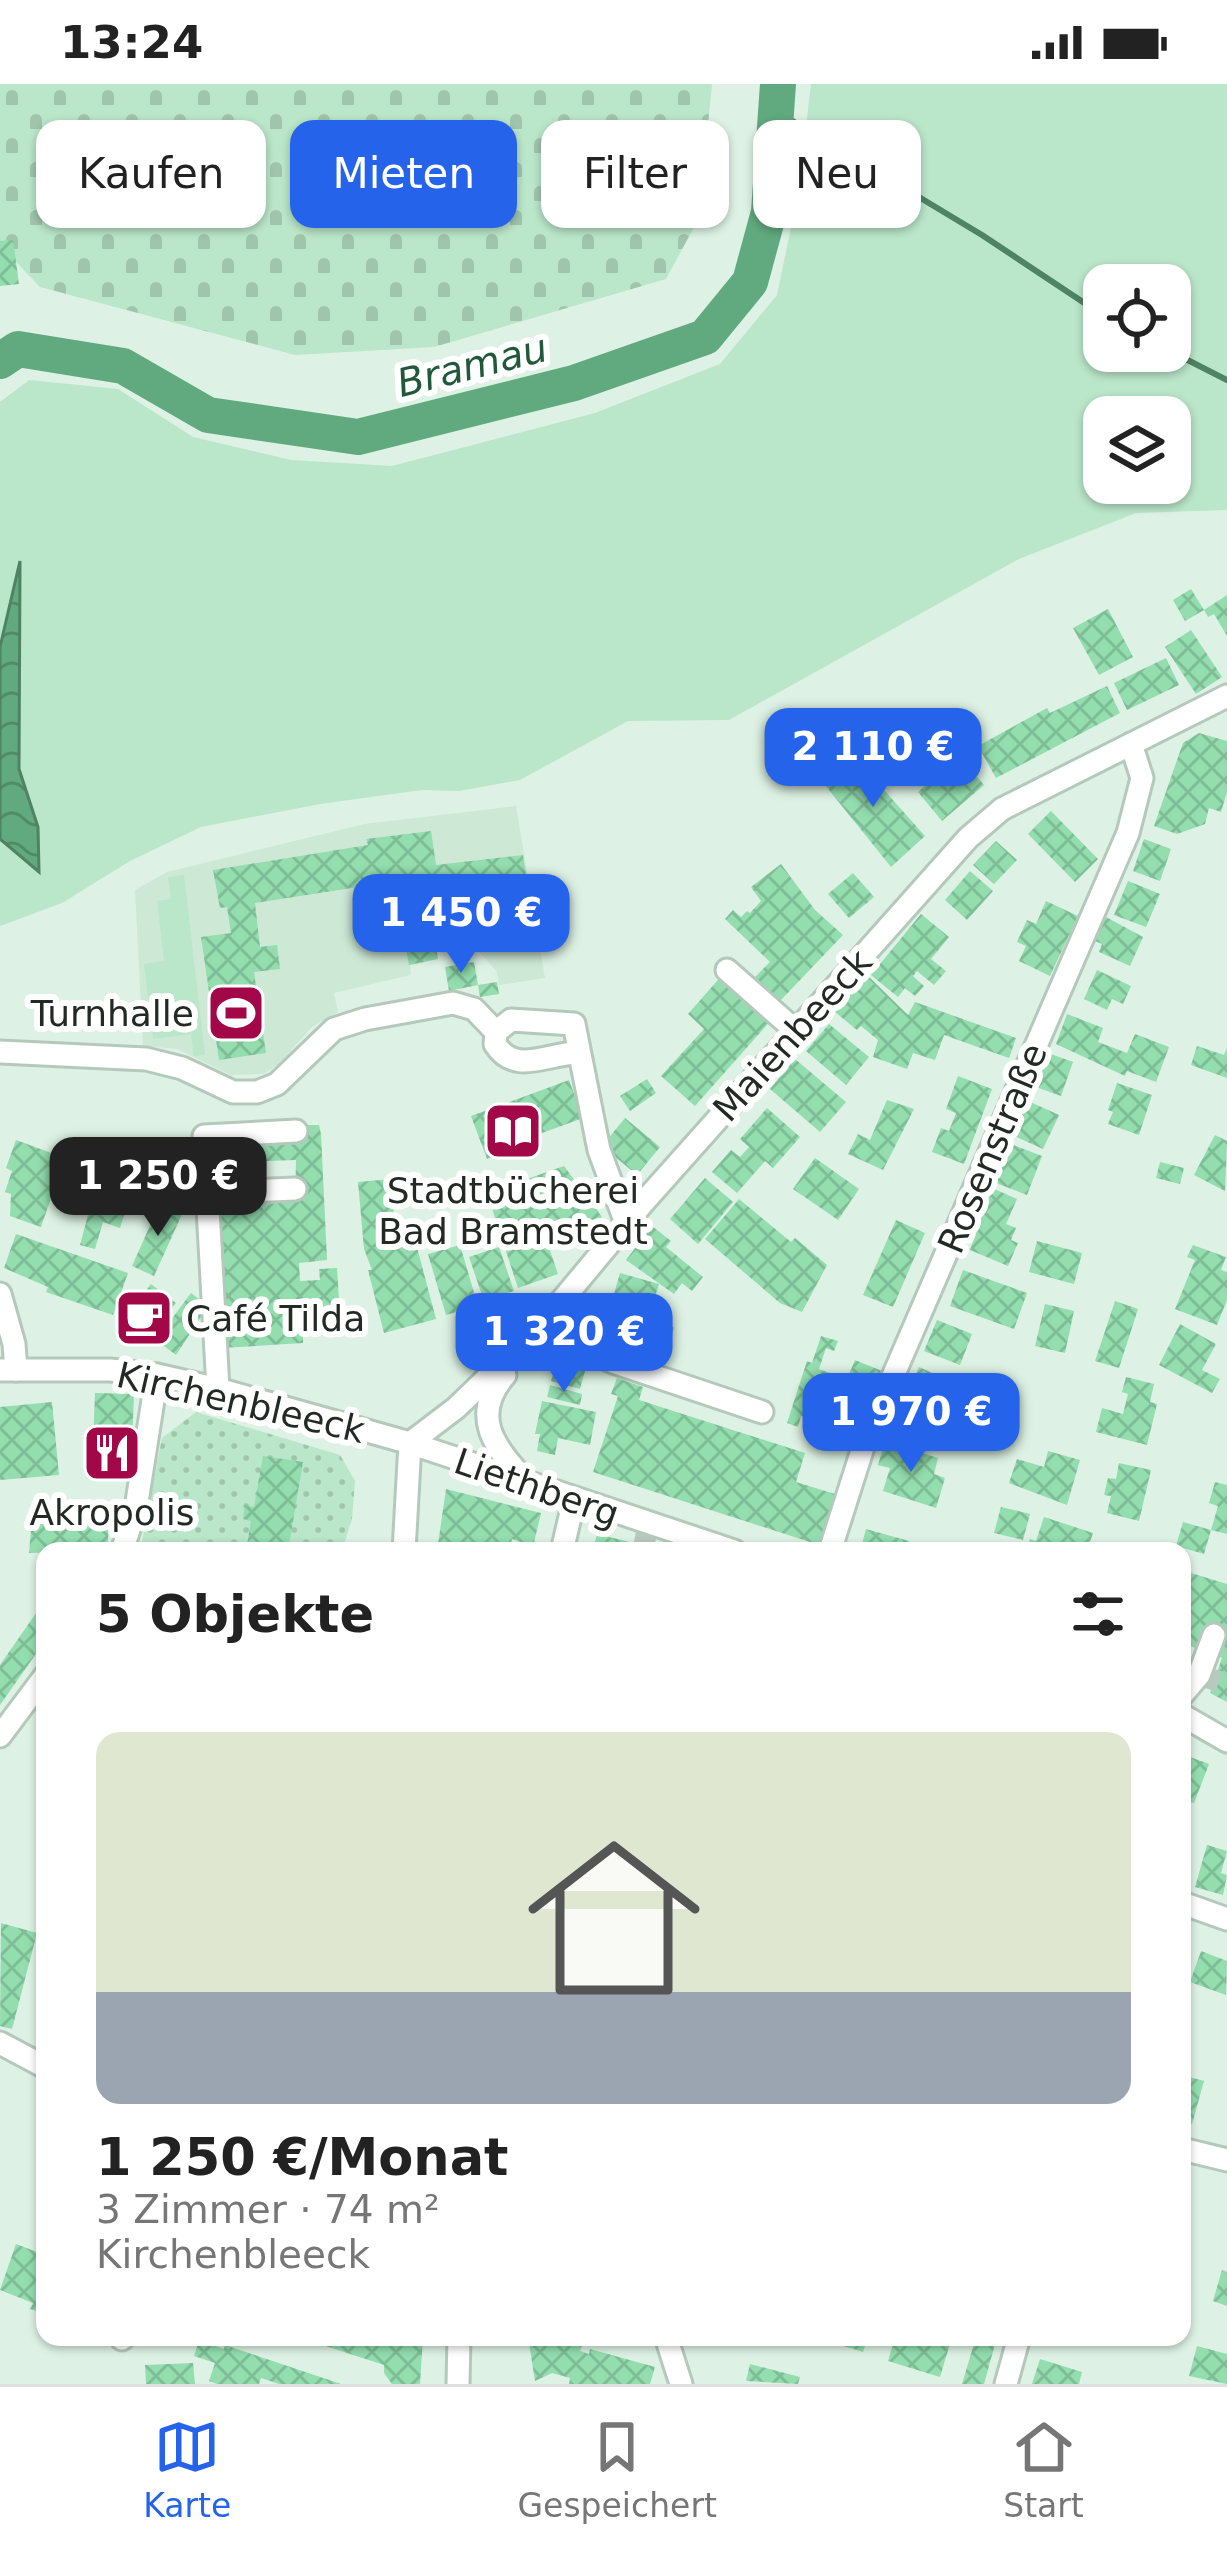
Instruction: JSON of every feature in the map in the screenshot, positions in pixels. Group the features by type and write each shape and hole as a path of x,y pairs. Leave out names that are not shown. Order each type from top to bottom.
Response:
{"street":[{"name":"Maienbeeck","path":"410,1443 456,1408 538,1328 968,838 1002,809 1227,696"},
{"name":"Rosenstraße","path":"833,1542 865,1441 1128,833 1142,778 1131,744"},
{"path":"727,970 797,1032"},
{"path":"0,1052 146,1059 182,1068 233,1093 257,1092 278,1084 328,1033 453,1003 474,1009 496,1032"},
{"path":"578,1053 555,1053 516,1063 507,1060 495,1044 496,1032 511,1020 574,1024 598,1150 626,1223"},
{"path":"218,1389 204,1136 296,1131"},
{"path":"207,1193 295,1189"},
{"path":"0,1294 14,1344 8,1370"},
{"path":"530,1485 499,1454 487,1429 487,1405 538,1328 614,1362 762,1412"},
{"name":"Kirchenbleeck","path":"8,1370 157,1375 410,1443"},
{"path":"125,1542 136,1508 157,1375"},
{"path":"404,1542 410,1443"},
{"name":"Liethberg","path":"410,1443 691,1542"},
{"path":"564,1542 574,1500"},
{"path":"1191,1684 1216,1645"},
{"path":"0,1736 36,1688"},
{"path":"1191,1720 1227,1741"},
{"path":"1191,1906 1227,1918"},
{"path":"0,2043 36,2062"},
{"path":"1191,2151 1227,2160"},
{"path":"458,2384 459,2346"},
{"path":"669,2346 681,2384"},
{"path":"1006,2384 1017,2346"}],"shaded area":[{"path":"516,806 545,978 499,985 497,972 475,947 456,952 434,934 438,959 410,965 411,975 334,993 338,1012 312,1027 279,1064 263,1074 231,1075 177,1049 143,1046 135,890 167,872 364,824"}],"green space":[{"path":"0,84 712,84 709,120 541,120 541,228 694,228 666,279 434,347 295,355 40,287 0,245"},
{"path":"811,84 1227,84 1227,510 1136,513 1019,559 729,720 628,721 520,780 459,791 422,790 320,804 201,827 130,861 62,903 0,926 0,839 38,871 38,827 19,769 19,569 0,647 0,402 29,380 118,389 193,437 291,460 392,466 595,413 720,364 777,295 791,228 921,228 921,120 807,120"},
{"path":"184,875 205,1055 194,1056 191,1034 153,1039 144,964 164,961 157,901 171,899 168,877"},
{"path":"196,1412 340,1455 355,1481 345,1542 142,1542 162,1438"}],"water":[{"path":"20,561 19,769 38,827 39,872 0,839 0,647"}],"building":[{"path":"13,240 19,284 0,286 0,241"},
{"path":"1191,589 1204,610 1185,621 1173,600"},
{"path":"1227,595 1227,636 1214,614 1208,617 1204,610"},
{"path":"1108,609 1133,657 1099,675 1073,628"},
{"path":"1191,630 1222,677 1196,694 1165,647"},
{"path":"1166,658 1179,685 1127,710 1114,683"},
{"path":"1107,686 1120,713 996,778 978,746 1047,708 1050,713"},
{"path":"911,713 928,735 907,752 889,729"},
{"path":"1199,733 1227,741 1227,792 1221,812 1209,808 1205,824 1177,834 1154,826 1183,743"},
{"path":"851,753 925,836 891,867 821,780"},
{"path":"959,756 984,785 942,821 918,792"},
{"path":"1051,811 1098,859 1075,882 1028,834"},
{"path":"431,831 436,865 523,855 529,894 440,905 439,897 373,903 371,885 255,903 260,947 277,945 280,969 254,972 266,1053 219,1060 201,937 231,933 227,907 220,908 213,870"},
{"path":"1144,839 1171,849 1160,881 1133,871"},
{"path":"996,841 1017,860 994,884 973,865"},
{"path":"781,864 815,910 843,935 780,1001 755,977 770,962 725,919 733,910 741,917 750,913 761,901 751,887"},
{"path":"970,871 993,891 967,920 945,900"},
{"path":"853,873 874,897 849,918 828,894"},
{"path":"1128,881 1160,894 1146,927 1114,915"},
{"path":"1046,901 1078,916 1050,976 1019,961 1026,946 1017,942 1027,920 1036,924"},
{"path":"921,914 949,937 931,959 946,971 934,985 917,971 913,976 924,986 915,996 905,988 898,997 871,975"},
{"path":"1106,917 1143,937 1130,966 1099,952 1102,944 1095,941"},
{"path":"433,932 438,959 409,965 404,938"},
{"path":"474,962 478,985 449,991 445,967"},
{"path":"1097,970 1131,986 1123,1004 1112,999 1107,1010 1084,999"},
{"path":"724,973 773,1018 695,1106 661,1076 704,1029 688,1014"},
{"path":"866,974 908,1015 915,1002 1016,1038 1009,1058 944,1035 935,1060 913,1053 907,1069 873,1057 878,1040 835,1012"},
{"path":"497,982 499,994 480,997 478,985"},
{"path":"1067,1014 1103,1028 1098,1042 1127,1053 1135,1034 1169,1047 1156,1082 1127,1071 1125,1076 1056,1044"},
{"path":"829,1024 869,1057 846,1085 806,1051"},
{"path":"1197,1046 1224,1055 1227,1048 1227,1078 1191,1065"},
{"path":"1048,1053 1073,1062 1061,1096 1036,1087"},
{"path":"795,1059 846,1102 820,1132 770,1089"},
{"path":"958,1076 992,1089 964,1164 932,1152 941,1128 949,1131 956,1113 946,1109"},
{"path":"647,1079 656,1093 630,1111 620,1096"},
{"name":"Stadtbücherei Bad Bramstedt","path":"569,1080 583,1118 515,1143 516,1148 487,1159 471,1116"},
{"path":"1117,1083 1152,1095 1139,1135 1108,1124"},
{"path":"887,1100 914,1109 883,1170 848,1154 858,1134 870,1140"},
{"path":"1028,1101 1059,1115 1043,1149 1012,1135"},
{"path":"767,1108 800,1137 773,1168 765,1161 737,1193 712,1172 731,1150 740,1157 749,1147 740,1139"},
{"path":"625,1118 660,1147 637,1175 602,1146"},
{"path":"296,1125 319,1125 327,1260 299,1263 300,1281 320,1280 319,1269 337,1268 341,1333 303,1335 303,1343 222,1348 215,1207 295,1202 296,1160 239,1162 238,1144"},
{"path":"1215,1135 1227,1141 1225,1191 1194,1175"},
{"path":"16,1140 65,1158 41,1227 10,1216 11,1194 5,1192 12,1171 6,1168"},
{"path":"122,1142 130,1196 120,1228 103,1222 95,1249 80,1245 93,1196 101,1198 102,1190 91,1148"},
{"path":"1011,1144 1042,1156 1027,1195 996,1183"},
{"path":"815,1158 859,1189 838,1220 793,1189"},
{"path":"1160,1162 1184,1168 1180,1184 1156,1178"},
{"path":"564,1166 602,1217 572,1239 557,1220 537,1228 535,1222 525,1226 530,1241 545,1236 558,1274 518,1288 487,1193"},
{"path":"705,1178 733,1202 698,1244 670,1219"},
{"path":"391,1179 396,1240 414,1236 436,1319 384,1333 364,1249 358,1182"},
{"path":"992,1188 1017,1199 1006,1224 1016,1228 1011,1240 1018,1243 1008,1266 970,1250"},
{"path":"739,1199 827,1265 802,1312 780,1303 705,1239"},
{"path":"161,1201 183,1212 154,1276 132,1266"},
{"path":"896,1220 925,1233 893,1307 863,1295"},
{"path":"652,1226 671,1241 666,1247 703,1277 692,1291 682,1283 674,1294 626,1260"},
{"path":"16,1234 128,1273 113,1315 46,1292 48,1287 4,1268"},
{"path":"1037,1241 1082,1253 1074,1284 1029,1272"},
{"path":"460,1245 478,1306 446,1315 428,1254"},
{"path":"1193,1245 1226,1257 1221,1270 1227,1272 1227,1300 1217,1325 1175,1309 1195,1260 1187,1257"},
{"path":"499,1247 514,1291 484,1301 469,1257"},
{"path":"963,1270 1027,1293 1014,1329 950,1306"},
{"path":"620,1273 659,1284 648,1319 674,1327 663,1365 599,1346"},
{"path":"151,1284 176,1303 151,1336 126,1317"},
{"path":"191,1293 208,1306 176,1355 156,1340"},
{"path":"1115,1301 1138,1309 1119,1368 1095,1361"},
{"path":"1045,1304 1074,1311 1065,1353 1035,1346"},
{"path":"937,1320 972,1334 960,1365 924,1351"},
{"path":"1180,1324 1216,1344 1202,1370 1220,1379 1212,1393 1159,1365"},
{"path":"821,1336 838,1341 834,1351 826,1348 819,1369 835,1375 829,1392 864,1403 851,1441 825,1432 827,1424 801,1416 798,1427 787,1423 807,1361 812,1363"},
{"path":"558,1356 587,1364 580,1389 551,1381"},
{"path":"855,1360 882,1371 872,1395 845,1384"},
{"path":"919,1367 990,1399 981,1420 956,1409 946,1432 924,1422 916,1431 895,1421"},
{"path":"1126,1377 1154,1384 1150,1402 1157,1404 1147,1445 1096,1432 1102,1408 1123,1414"},
{"path":"617,1378 643,1387 639,1400 805,1453 796,1482 835,1494 820,1542 593,1472 618,1396 611,1394"},
{"path":"550,1385 582,1394 580,1405 547,1397"},
{"path":"95,1393 134,1394 131,1472 92,1471"},
{"path":"542,1401 596,1412 590,1445 558,1438 555,1455 537,1451 540,1434 535,1434"},
{"path":"52,1402 59,1475 0,1480 0,1407"},
{"path":"885,1441 938,1458 934,1474 945,1478 936,1508 883,1491 890,1468 878,1465"},
{"path":"1048,1451 1080,1460 1067,1505 1009,1483 1017,1459 1044,1467"},
{"path":"263,1456 303,1462 290,1542 248,1542 251,1521 243,1519 245,1505 254,1507"},
{"path":"1119,1463 1151,1470 1139,1521 1107,1513 1108,1478 1116,1479"},
{"path":"1215,1482 1227,1485 1227,1534 1211,1530 1218,1506 1209,1503"},
{"path":"446,1489 541,1513 534,1542 438,1542"},
{"path":"66,1500 111,1504 108,1542 36,1542 36,1553 29,1553 33,1506 65,1509"},
{"path":"1001,1507 1030,1514 1023,1540 994,1533"},
{"path":"1044,1517 1093,1533 1090,1542 1029,1542 1036,1541"},
{"path":"1183,1522 1211,1530 1204,1554 1191,1550 1191,1542 1177,1542"},
{"path":"866,1529 909,1541 909,1542 862,1542"},
{"path":"597,1534 630,1542 595,1542"},
{"path":"1191,1573 1227,1584 1227,1702 1210,1693 1222,1658 1191,1646"},
{"path":"36,1613 36,1654 0,1705 0,1665"},
{"path":"1191,1757 1209,1764 1191,1802"},
{"path":"1207,1845 1227,1851 1221,1873 1227,1875 1223,1895 1195,1887"},
{"path":"1,1923 36,1933 36,1937 12,2029 0,2026"},
{"path":"1201,1951 1227,1961 1226,1995 1191,1979"},
{"path":"1191,2077 1204,2081 1191,2124"},
{"path":"16,2244 36,2252 36,2311 30,2309 33,2303 0,2290"},
{"path":"1222,2270 1227,2272 1227,2306 1213,2301"},
{"path":"197,2346 228,2346 341,2384 279,2384 261,2378 259,2384 217,2384 209,2381 215,2363 194,2356"},
{"path":"326,2346 422,2346 420,2384 392,2384 384,2365"},
{"path":"529,2346 582,2346 580,2351 589,2354 590,2349 655,2367 650,2384 569,2384 570,2378 552,2373 535,2381"},
{"path":"892,2346 949,2346 940,2377 888,2361"},
{"path":"973,2346 995,2346 984,2384 962,2384"},
{"path":"1197,2346 1227,2354 1227,2384 1189,2376"},
{"path":"1040,2359 1082,2372 1079,2384 1032,2384"},
{"path":"193,2363 195,2384 146,2384 145,2365"},
{"path":"750,2364 800,2377 798,2384 746,2381"}],"waterway":[{"name":"Bramau","path":"0,361 18,349 123,366 208,415 358,437 574,383 705,337 750,282 769,212 778,84"},
{"path":"776,111 1083,302"},
{"path":"1191,362 1227,380"}],"tunnel":[{"path":"645,1542 648,1524"},
{"path":"1199,1675 1227,1684"}],"place":[{"name":"Turnhalle","path":"236,1013"},
{"name":"Stadtbücherei Bad Bramstedt","path":"513,1131"},
{"name":"Café Tilda","path":"144,1318"},
{"name":"Akropolis","path":"112,1453"}]}
